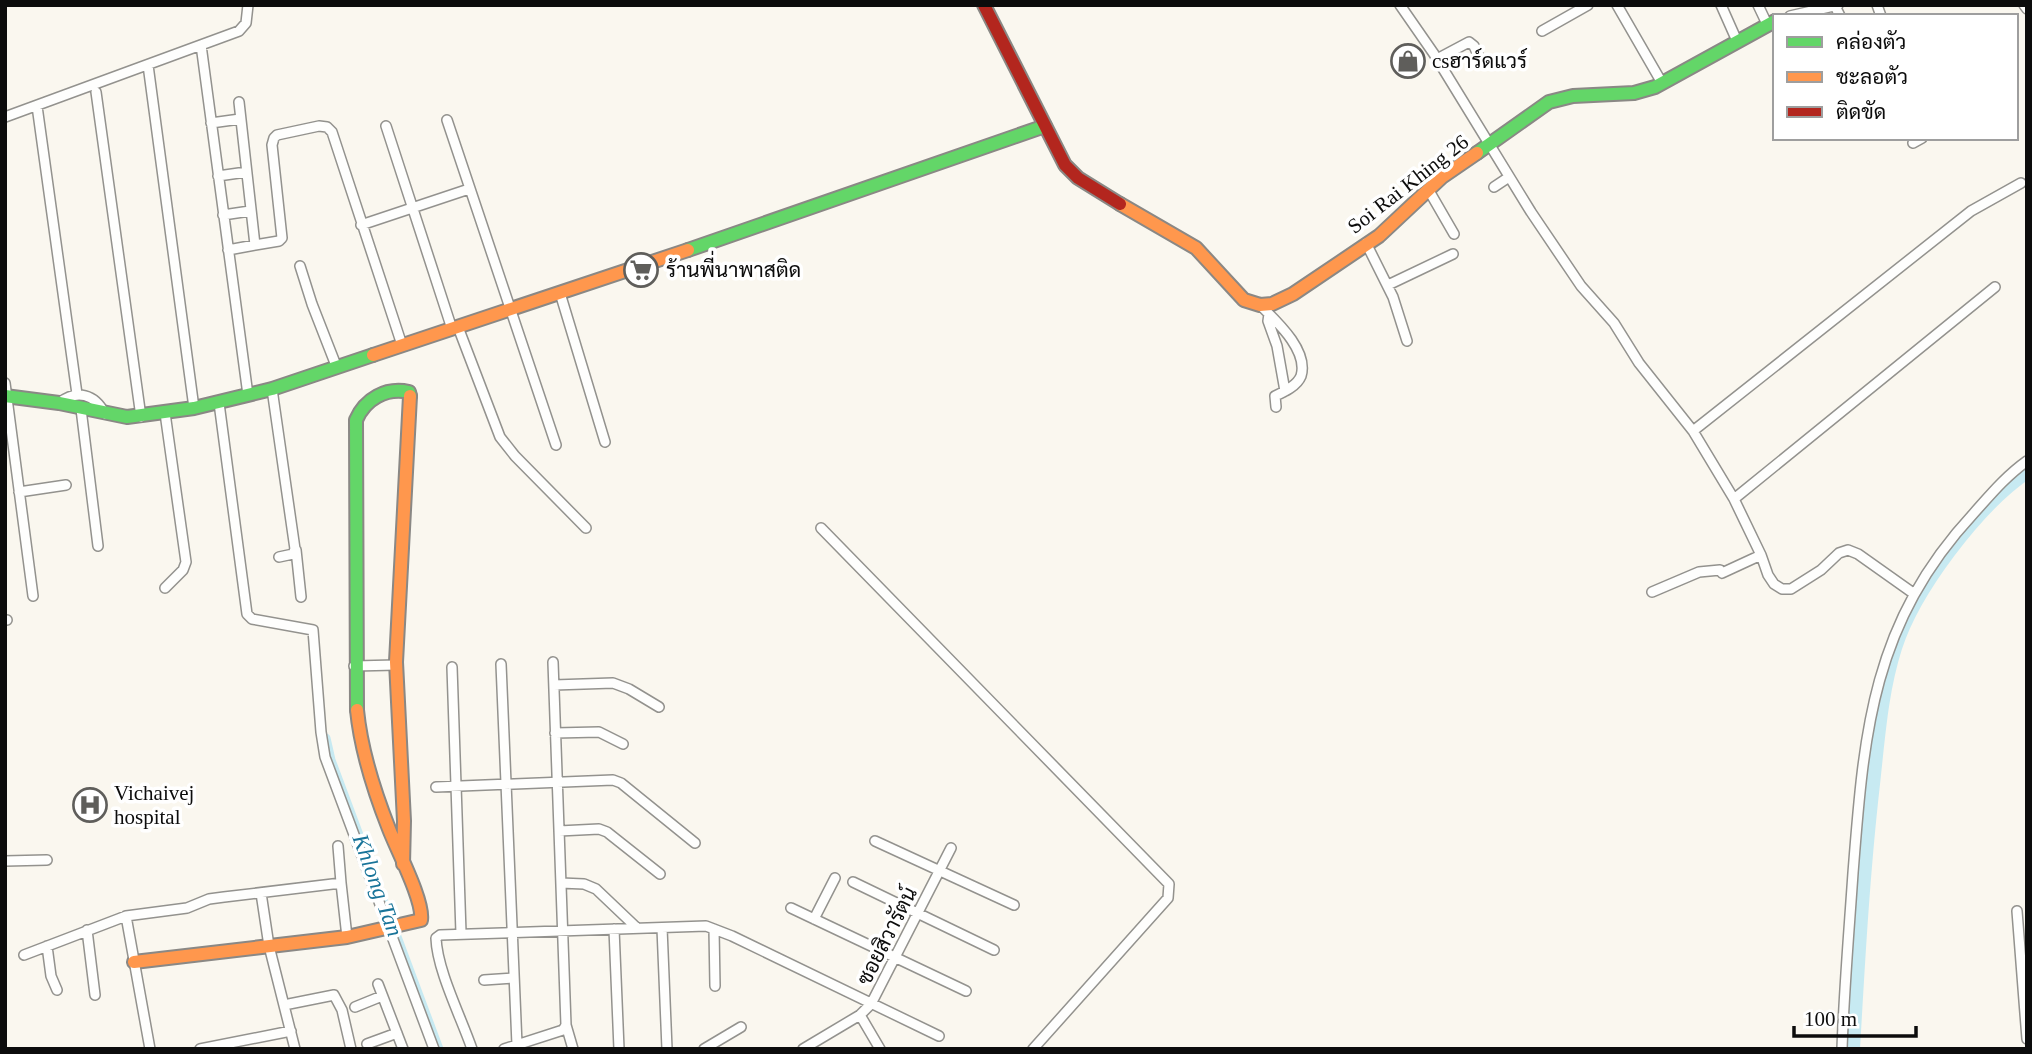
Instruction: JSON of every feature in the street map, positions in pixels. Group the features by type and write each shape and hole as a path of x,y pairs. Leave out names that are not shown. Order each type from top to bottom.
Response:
{"street":[{"path":"5,117 239,31 246,23 248,5"},
{"path":"984,5 1065,165 1078,178 1196,248 1244,300 1264,310 1291,338 1301,367 1301,377 1275,396 1276,407"},
{"path":"1400,5 1443,56 1493,142 1509,177 1581,286 1614,323 1639,363 1693,431 1737,497 1774,584 1782,589 1791,589 1821,570 1839,553 1849,550 1913,593"},
{"path":"1542,31 1588,5"},
{"path":"1617,5 1662,83"},
{"path":"1721,5 1737,41"},
{"path":"1758,5 1771,22"},
{"path":"1799,14 1836,6"},
{"name":"Soi Rai Khing 26","path":"1264,310 1293,294 1389,227 1461,162 1549,102 1573,96 1634,93 1662,83 1771,22"},
{"path":"1443,56 1469,42 1480,59"},
{"path":"201,45 248,396"},
{"path":"148,65 194,408"},
{"path":"96,92 141,417"},
{"path":"239,102 255,246"},
{"path":"37,106 77,394"},
{"path":"211,122 240,119"},
{"path":"447,120 556,445"},
{"path":"228,250 279,241 282,238 272,145 274,138 277,135 318,126 327,127 332,132 402,345"},
{"path":"386,126 455,328 500,437 515,456 586,528"},
{"path":"33,596 6,392 105,414 141,417 248,396 560,293 1045,126"},
{"path":"1913,144 1920,140"},
{"path":"218,176 246,172"},
{"path":"1494,187 1509,177"},
{"path":"1693,431 1971,211 2021,183"},
{"path":"361,225 470,189"},
{"path":"1428,189 1454,234"},
{"path":"223,215 250,211"},
{"path":"1366,243 1388,285 1407,341"},
{"path":"1388,285 1453,254"},
{"path":"299,266 337,368"},
{"path":"1737,497 1995,287"},
{"path":"560,293 605,442"},
{"path":"1264,310 1278,346 1285,391"},
{"path":"272,389 301,597"},
{"path":"134,962 347,937 421,920 422,908 403,864 372,780 356,719 356,420 358,412 365,405 385,392 396,390 409,392 411,398 396,665 404,821 403,864"},
{"path":"59,403 77,394 92,398 105,414"},
{"path":"219,402 247,614 252,619 313,630 323,749 396,927 434,1049"},
{"path":"81,409 98,546"},
{"path":"165,413 186,562 183,570 165,588"},
{"path":"1842,1049 1856,839 1868,727 1884,661 1913,593 1954,534 2010,473 2027,461"},
{"path":"19,492 66,485"},
{"path":"821,528 1169,884 1168,898 1033,1049"},
{"path":"279,556 293,554 295,549"},
{"path":"1652,592 1699,572 1720,570 1722,573 1761,555"},
{"path":"553,662 566,1026 573,1049"},
{"path":"501,664 513,978 521,1046"},
{"path":"354,666 396,665"},
{"path":"452,667 461,933"},
{"path":"554,685 613,683 659,707"},
{"path":"555,733 599,732 623,744"},
{"path":"436,787 613,780 621,783 695,843"},
{"path":"559,831 599,829 607,832 660,874"},
{"path":"875,841 1014,905"},
{"path":"338,846 347,937"},
{"name":"ซอยสิวารัตน์","path":"803,1049 818,1045 871,1004 951,848"},
{"path":"5,861 47,860"},
{"path":"814,919 835,878"},
{"path":"853,882 994,950"},
{"path":"24,955 126,916 187,908 209,899 341,883"},
{"path":"561,883 583,884 596,889 637,928"},
{"path":"261,894 269,946 295,1049"},
{"path":"791,908 966,991"},
{"path":"2017,911 2027,1039"},
{"path":"126,916 150,1049"},
{"path":"472,1049 437,947 436,937 440,935 696,926 713,929 939,1036"},
{"path":"662,928 667,1049"},
{"path":"614,929 619,1049"},
{"path":"713,929 715,986"},
{"path":"87,930 95,995"},
{"path":"47,946 51,976 57,990"},
{"path":"484,980 513,978"},
{"path":"378,984 403,1049"},
{"path":"284,1005 334,995 342,1010 351,1049"},
{"path":"355,1007 382,996"},
{"path":"860,1015 880,1049"},
{"path":"504,1049 521,1046 563,1030 566,1026"},
{"path":"704,1049 741,1027"},
{"path":"200,1049 291,1031"},
{"path":"367,1044 397,1033"}],"waterway":[{"path":"1853,1049 1869,817 1883,699 1895,648 1916,601 1949,551 1988,506 2027,472"},
{"name":"Khlong Tan","path":"326,738 331,760 439,1049"}],"traffic: fast":[{"path":"1477,153 1549,102 1573,96 1634,93 1655,87 1773,22"},
{"path":"688,250 1045,126"},
{"path":"5,396 59,403 127,417 194,408 272,389 373,355"},
{"path":"357,710 356,420 365,406 377,396 392,391 409,392 410,396"}],"traffic: slow":[{"path":"1120,204 1196,248 1244,300 1260,305 1272,304 1293,294 1379,236 1442,177 1477,153"},
{"path":"373,355 688,250"},
{"path":"403,864 404,821 396,662 410,396"},
{"path":"134,962 347,937 421,920 414,888 373,785 357,710"}],"traffic: jam":[{"path":"984,5 1065,165 1078,178 1120,204"}],"place":[{"name":"csฮาร์ดแวร์","path":"1408,61"},
{"name":"ร้านพี่นาพาสติด","path":"641,270"},
{"name":"Vichaivej hospital","path":"90,805"}]}
